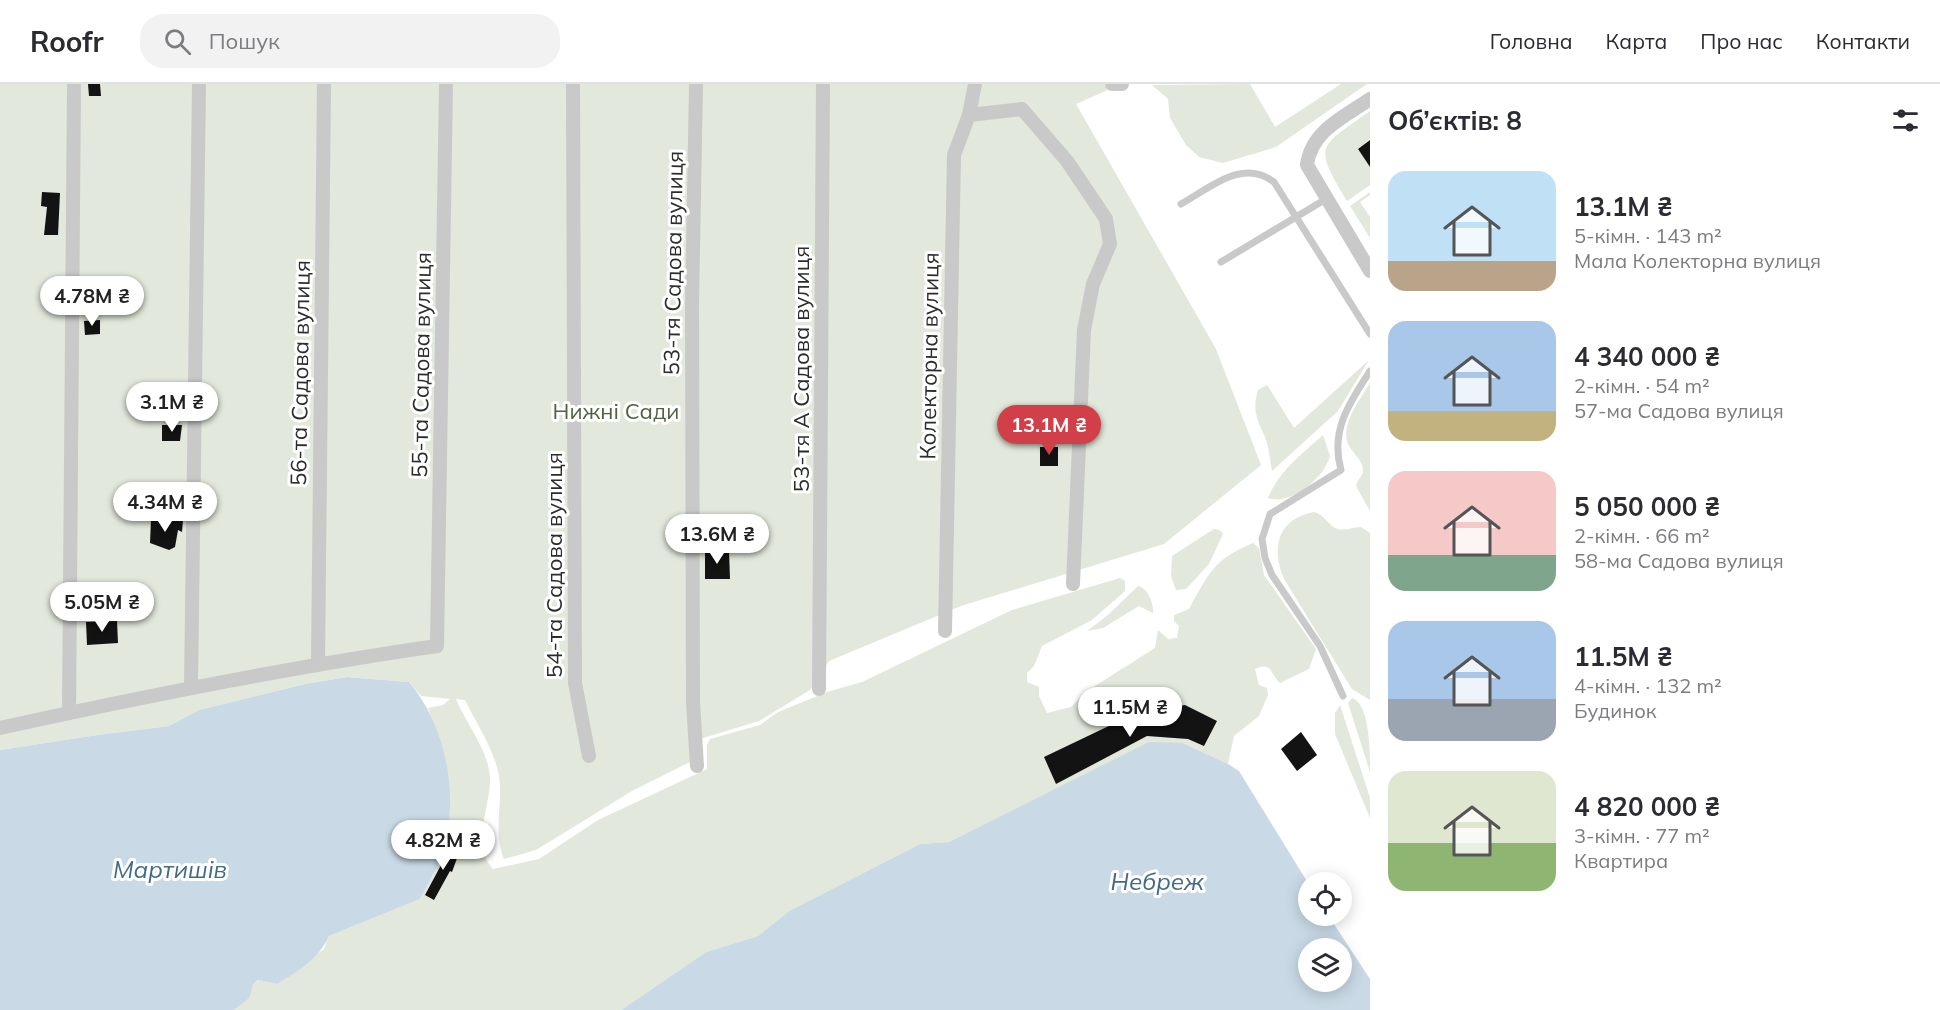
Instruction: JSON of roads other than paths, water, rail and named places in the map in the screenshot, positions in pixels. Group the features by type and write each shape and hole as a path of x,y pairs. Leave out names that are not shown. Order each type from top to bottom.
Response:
{"street":[{"path":"69,713 74,84"},
{"path":"191,686 199,84"},
{"name":"56-та Садова вулиця","path":"318,663 324,84"},
{"name":"55-та Садова вулиця","path":"318,663 437,646 446,84"},
{"name":"54-та Садова вулиця","path":"573,84 575,683 589,756"},
{"name":"53-тя Садова вулиця","path":"696,84 692,303 693,666 697,766"},
{"name":"53-тя А Садова вулиця","path":"819,689 823,84"},
{"name":"Колекторна вулиця","path":"945,631 954,155 969,115 975,84"},
{"path":"1112,84 1122,84"},
{"path":"1370,99 1314,140 1308,153 1307,165 1370,271"},
{"path":"969,115 1022,109 1033,125 1067,161 1106,219 1110,244 1093,284 1084,330 1073,584"},
{"path":"0,728 191,686 318,663"}],"lane":[{"path":"1181,204 1244,171 1261,172 1274,182 1370,334"},
{"path":"1221,262 1326,199"},
{"path":"1343,696 1320,646 1272,575 1262,539 1270,514 1341,470 1337,455 1337,438 1342,416 1370,371"}],"water":[{"name":"Мартишів","path":"347,677 409,682 422,701 442,744 450,792 450,816 439,862 420,899 329,936 314,958 277,984 258,980 253,985 249,998 234,1010 0,1010 0,750 169,726 199,710 305,684"},
{"name":"Небреж","path":"1149,742 1183,743 1239,771 1301,872 1298,872 1298,926 1335,926 1343,938 1298,938 1298,992 1352,992 1352,952 1370,979 1370,1010 621,1010 706,952 758,936 789,911 920,844 949,842"}],"park label":[{"name":"Нижні Сади","path":"616,411"}]}
